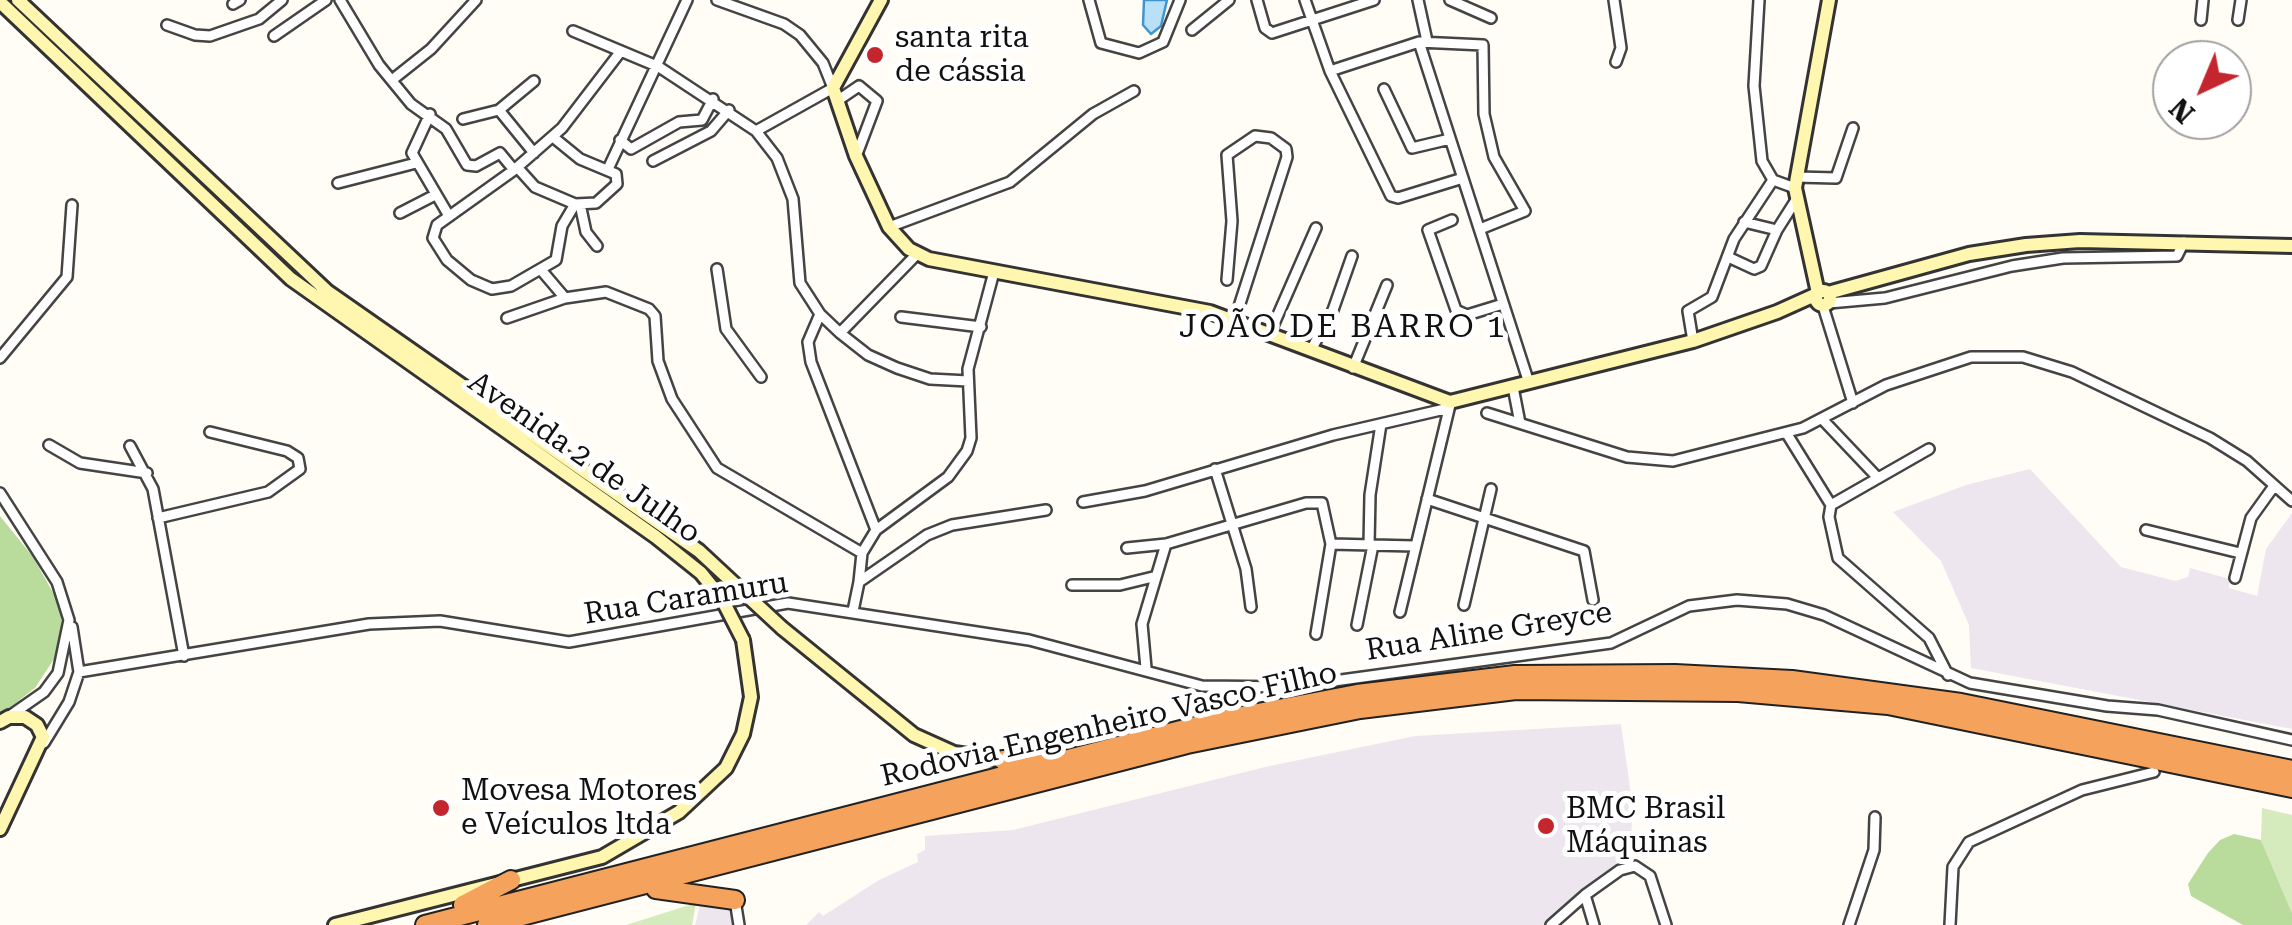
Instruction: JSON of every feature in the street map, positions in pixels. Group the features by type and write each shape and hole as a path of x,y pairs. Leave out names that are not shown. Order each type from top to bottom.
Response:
{"highway":[{"name":"Rodovia Engenheiro Vasco Filho","path":"425,925 1216,721 1442,682 1554,674 1792,680 1960,703 2292,767"},
{"name":"Rodovia Engenheiro Vasco Filho","path":"486,925 1219,737 1374,706 1516,690 1720,691 1888,705 2292,788"},
{"path":"1003,760 1034,758 1192,720 1216,721"},
{"path":"416,925 476,901 511,880"},
{"path":"615,892 682,889 736,900"}],"main road":[{"name":"Avenida 2 de Julho","path":"18,0 317,283 676,534 782,628 914,735 954,753 1003,760"},
{"path":"881,0 835,95 856,156 888,226 917,254 994,272 1148,297 1235,320 1450,405 1693,340 1969,254 2080,241 2292,246"},
{"path":"1824,298 1810,258 1796,188 1828,0"},
{"name":"Avenida 2 de Julho","path":"0,2 291,280 656,536 701,574 722,599 743,640 750,677 747,716 734,754 715,782 663,823 602,856 335,925"},
{"path":"0,829 42,746 41,731 32,720 5,720"}],"street":[{"path":"168,24 195,36 210,36 259,19 282,0"},
{"path":"274,36 326,0"},
{"path":"340,0 392,80 412,104 446,129 467,166 473,168 500,153 534,186 578,204 596,203 614,187 619,177 580,159 553,137"},
{"path":"392,80 430,50 476,0"},
{"path":"608,169 687,0"},
{"path":"717,0 747,5 800,34 823,63 835,95"},
{"path":"1089,0 1100,43 1139,52 1164,42 1180,0"},
{"path":"1192,30 1230,0"},
{"path":"1257,0 1266,28 1276,32 1374,0"},
{"path":"1305,0 1330,71 1394,198 1463,178"},
{"path":"1418,0 1423,42 1450,139 1528,384"},
{"path":"1450,0 1491,18"},
{"path":"1614,0 1621,48 1616,62"},
{"path":"1759,0 1755,104 1762,161 1772,180 1796,188 1836,178 1852,128"},
{"path":"2200,20 2203,0"},
{"path":"2238,20 2241,0"},
{"path":"573,31 658,67 713,98 756,130 776,158 796,212 800,284 820,314 840,333 868,355 897,368 930,379 968,380"},
{"path":"1330,71 1423,42 1474,42 1484,49 1484,114 1494,157 1525,212 1480,229"},
{"path":"578,204 562,226 556,260 542,272 511,286 483,286 454,268 434,238 434,228 553,137 581,108 621,51"},
{"path":"463,118 499,110 534,81"},
{"path":"756,130 859,86 877,101 856,156"},
{"path":"1384,88 1407,141 1416,149 1450,139"},
{"path":"888,226 1016,179 1093,114 1134,90"},
{"path":"620,140 631,149 678,122 702,120 713,98"},
{"path":"499,110 534,153"},
{"path":"653,161 711,131 729,110"},
{"path":"430,114 412,148 416,164 450,216"},
{"path":"1227,280 1232,220 1227,155 1254,136 1279,142 1287,157 1235,320"},
{"path":"338,183 416,164"},
{"path":"1693,340 1688,311 1712,297 1744,222 1772,180"},
{"path":"1728,256 1754,268 1760,266 1796,188"},
{"path":"400,212 435,195"},
{"path":"578,204 586,232 597,246"},
{"path":"0,358 67,277 72,205"},
{"path":"1452,220 1428,230 1459,313 1503,304"},
{"path":"1744,222 1776,230"},
{"path":"1270,334 1316,228"},
{"path":"1824,298 1846,305 2063,258 2177,256 2184,242"},
{"path":"840,333 917,254"},
{"path":"1311,350 1333,310 1352,256"},
{"path":"717,269 726,328 761,377"},
{"path":"542,272 565,298"},
{"path":"854,612 862,554 876,530 948,477 963,460 971,438 968,380 994,272"},
{"path":"1353,368 1387,285"},
{"path":"507,318 565,298 606,292 653,312 658,361 672,399 717,468 862,554"},
{"path":"1824,298 1854,403"},
{"path":"820,314 808,342 811,362 876,530"},
{"path":"901,317 980,327"},
{"path":"1486,413 1650,461 1701,456 1786,434 1823,420 1886,385 1972,357 2024,356 2072,372 2210,438 2292,500"},
{"path":"1512,387 1520,423"},
{"path":"1082,502 1145,490 1450,405 1400,612"},
{"path":"1823,420 1878,478"},
{"path":"1357,625 1371,545 1372,474 1381,424"},
{"path":"158,518 268,492 300,469 298,458 287,450 210,432"},
{"path":"1786,434 1831,505 1829,517 1838,558 1928,638 1948,676"},
{"path":"49,444 80,463 147,472"},
{"path":"130,446 147,472 184,656"},
{"path":"1831,505 1928,449"},
{"path":"1215,469 1233,524 1251,607"},
{"path":"2236,578 2252,518 2274,486"},
{"path":"1464,605 1491,489"},
{"path":"0,494 58,582 79,672 69,702 42,746"},
{"path":"1427,499 1584,552 1593,600"},
{"path":"1126,548 1166,544 1318,502 1325,506 1331,544 1316,634"},
{"path":"859,582 941,529 1046,510"},
{"path":"2146,530 2240,553"},
{"path":"1146,668 1142,624 1166,544"},
{"path":"1331,544 1414,546"},
{"path":"1072,585 1120,585 1153,577"},
{"name":"Rua Aline Greyce","path":"1122,662 1202,686 1290,687 1611,643 1689,606 1737,600 1787,604 1824,616 1948,676 2107,706 2158,710 2292,740"},
{"name":"Rua Caramuru","path":"79,672 404,621 440,621 569,642 774,604 854,612 1029,640 1122,662"},
{"path":"5,720 44,692 58,672 69,620"},
{"path":"1950,925 1952,867 1970,842 2082,790 2154,772"},
{"path":"1849,925 1874,850 1875,817"},
{"path":"1551,925 1620,870 1635,866 1650,876 1666,925"},
{"path":"1585,895 1594,925"},
{"path":"736,900 739,925"}],"shaded area":[{"path":"2030,469 2121,567 2175,581 2188,577 2190,568 2230,579 2229,588 2257,596 2266,549 2292,513 2292,729 1971,668 1969,625 1941,561 1893,512 1966,485"},
{"path":"1621,724 1632,802 1631,856 1583,888 1543,925 806,925 819,912 823,916 879,880 918,862 917,854 925,850 925,836 1013,830 1265,767 1415,736"},
{"path":"701,901 732,903 735,925 695,925"}],"green space":[{"path":"0,516 33,557 61,607 62,630 54,659 35,688 0,715"},
{"path":"2262,808 2292,815 2292,913 2261,840"},
{"path":"2234,834 2261,840 2292,913 2292,925 2243,925 2191,896 2188,884 2208,853 2220,840"},
{"path":"696,903 692,925 626,925"}],"water":[{"path":"1144,0 1167,0 1161,26 1151,34 1143,25"}],"place":[{"name":"santa rita de cássia","path":"875,55"},
{"name":"Movesa Motores e Veículos ltda","path":"441,808"},
{"name":"BMC Brasil Máquinas","path":"1546,826"}],"district":[{"name":"JOÃO DE BARRO 1","path":"1343,328"}]}
